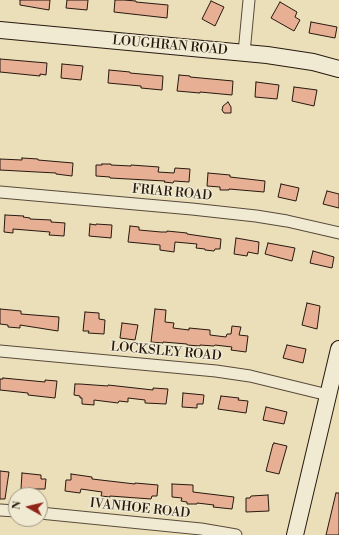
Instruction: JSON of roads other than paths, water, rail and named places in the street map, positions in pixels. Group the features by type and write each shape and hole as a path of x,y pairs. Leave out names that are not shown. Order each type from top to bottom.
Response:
{"street":[{"path":"244,53 249,0"},
{"name":"LOUGHRAN ROAD","path":"0,30 267,55 313,62 339,69"},
{"name":"FRIAR ROAD","path":"0,192 256,216 287,221 339,233"},
{"path":"295,535 339,350"},
{"name":"LOCKSLEY ROAD","path":"0,352 216,371 250,376 328,395"},
{"name":"IVANHOE ROAD","path":"48,515 202,529 236,535"}]}
